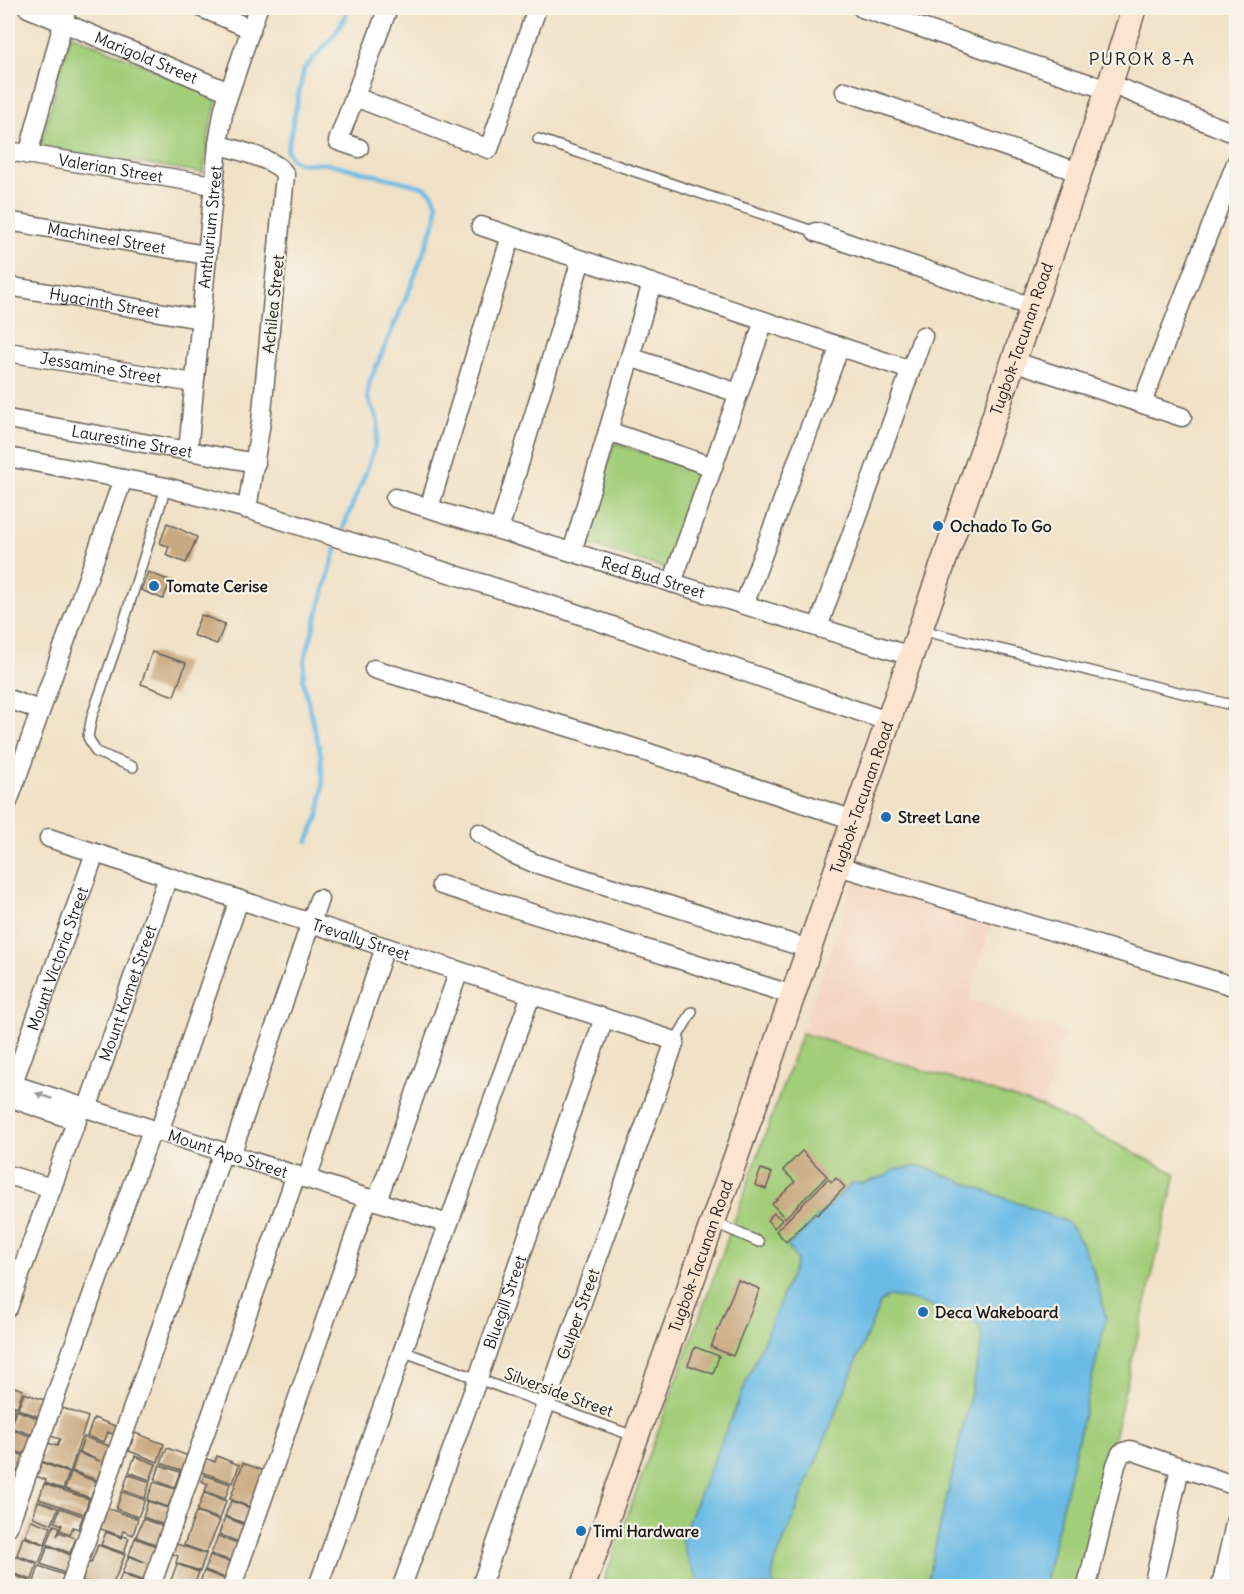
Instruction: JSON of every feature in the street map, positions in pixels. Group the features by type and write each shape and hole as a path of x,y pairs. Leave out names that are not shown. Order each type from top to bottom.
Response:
{"street":[{"name":"Marigold Street","path":"28,8 65,14 229,92"},
{"path":"202,8 250,29"},
{"name":"Anthurium Street","path":"188,451 218,144 229,92 258,8"},
{"path":"359,148 338,141 388,8"},
{"path":"355,97 489,149 537,8"},
{"path":"862,8 1109,87 1236,134"},
{"name":"Tugbok-Tacunan Road","path":"583,1587 838,867 1109,87 1134,8"},
{"path":"28,155 65,14"},
{"path":"845,91 1078,172"},
{"name":"Achilea Street","path":"218,144 273,163 283,169 285,175 256,463 247,509"},
{"name":"Valerian Street","path":"8,151 213,185"},
{"path":"1142,403 1236,164"},
{"name":"Machineel Street","path":"8,221 206,255"},
{"path":"481,226 910,370"},
{"path":"816,231 1032,307"},
{"path":"429,508 511,236"},
{"path":"499,530 581,260"},
{"path":"572,552 652,283"},
{"name":"Hyacinth Street","path":"8,286 200,319"},
{"path":"672,583 764,321"},
{"path":"818,627 922,336"},
{"path":"744,605 840,346"},
{"name":"Jessamine Street","path":"8,352 194,383"},
{"path":"630,357 738,393"},
{"path":"1013,362 1182,417"},
{"name":"Laurestine Street","path":"8,419 256,463"},
{"path":"608,431 713,467"},
{"path":"8,457 166,488 247,509 566,610 887,721"},
{"path":"8,802 123,479"},
{"name":"Red Bud Street","path":"395,498 911,656"},
{"path":"374,669 585,732 854,820"},
{"path":"8,699 40,710"},
{"path":"479,833 513,854 534,863 809,949"},
{"name":"Trevally Street","path":"49,838 675,1041"},
{"name":"Mount Victoria Street","path":"9,1091 94,853"},
{"path":"838,867 1143,957 1236,987"},
{"name":"Mount Kamet Street","path":"8,1279 168,877"},
{"path":"441,885 793,995"},
{"path":"70,1587 319,899"},
{"path":"8,1527 238,900"},
{"path":"151,1587 385,947"},
{"path":"232,1587 459,971"},
{"path":"318,1587 531,995"},
{"name":"Bluegill Street","path":"402,1587 604,1018"},
{"name":"Gulper Street","path":"481,1587 675,1041"},
{"name":"Mount Apo Street","path":"9,1091 76,1112 155,1131 448,1224"},
{"path":"8,1175 46,1186"},
{"name":"Mount Kamet Street","path":"8,1308 15,1260"},
{"path":"1087,1587 1116,1465 1121,1453 1130,1450 1236,1486"},
{"path":"1153,1587 1180,1468"},
{"path":"1221,1587 1236,1520"}],"lane":[{"path":"538,139 816,231"},
{"path":"133,767 96,752 88,737 92,716 166,488"},
{"path":"920,630 1228,704"},
{"path":"675,1041 692,1012"},
{"path":"713,1222 759,1242"},
{"name":"Silverside Street","path":"402,1352 636,1437"}],"shaded area":[{"path":"854,881 993,921 969,1000 1066,1033 1043,1107 802,1033"}],"green space":[{"path":"70,34 218,96 203,173 40,147"},
{"path":"614,443 701,472 667,569 584,543"},
{"name":"Deca Wakeboard","path":"802,1033 1043,1107 1176,1174 1079,1586 602,1586"}],"water":[{"path":"921,1166 1067,1222 1082,1244 1096,1280 1106,1318 1044,1586 926,1586 982,1345 982,1336 977,1325 969,1320 932,1306 887,1297 880,1303 775,1563 772,1580 775,1586 702,1586 689,1563 681,1538 797,1261 788,1246 852,1183 864,1183 886,1176 893,1170"}],"building":[{"path":"167,523 197,537 186,563 166,555 169,547 160,543"},
{"path":"148,572 171,581 163,599 141,590"},
{"path":"201,615 225,624 217,644 193,635"},
{"path":"152,652 186,663 174,696 141,684"},
{"path":"802,1151 827,1176 785,1218 772,1204 795,1182 783,1170"},
{"path":"761,1169 772,1173 766,1189 755,1185"},
{"path":"836,1178 845,1187 786,1242 776,1231 828,1179 832,1182"},
{"path":"774,1213 782,1220 774,1228 767,1220"},
{"path":"738,1280 760,1289 733,1356 711,1347"},
{"path":"695,1347 719,1356 713,1374 688,1365"},
{"path":"8,1385 23,1390 17,1407 8,1403"},
{"path":"24,1393 47,1401 42,1418 18,1409"},
{"path":"8,1406 15,1408 8,1428"},
{"path":"60,1407 88,1417 70,1472 41,1461 48,1443 57,1446 60,1439 50,1436"},
{"path":"16,1410 42,1420 36,1436 10,1427"},
{"path":"94,1418 118,1427 115,1435 108,1432 104,1442 87,1436"},
{"path":"10,1429 36,1438 29,1456 8,1448"},
{"path":"135,1433 164,1444 158,1462 129,1451"},
{"path":"84,1437 109,1446 97,1480 72,1471 78,1453 100,1461 79,1452"},
{"path":"167,1448 191,1457 186,1472 161,1463"},
{"path":"8,1450 27,1457 21,1472 8,1467"},
{"path":"135,1456 156,1464 150,1480 129,1472"},
{"path":"217,1456 239,1465 233,1483 201,1472 205,1458 215,1462"},
{"path":"41,1462 69,1473 63,1489 45,1483 46,1480 36,1476"},
{"path":"243,1463 264,1471 252,1508 230,1499"},
{"path":"160,1465 180,1472 174,1488 155,1480"},
{"path":"8,1469 21,1474 15,1491 8,1488"},
{"path":"71,1472 97,1482 90,1498 65,1489"},
{"path":"128,1474 150,1482 145,1498 123,1490"},
{"path":"204,1475 230,1484 225,1499 205,1491 208,1484 202,1481"},
{"path":"154,1482 175,1489 168,1507 147,1500"},
{"path":"44,1484 89,1499 84,1514 39,1499"},
{"path":"122,1492 145,1500 138,1517 116,1509"},
{"path":"204,1493 226,1501 220,1519 197,1511"},
{"path":"38,1501 58,1508 52,1524 33,1517"},
{"path":"148,1501 170,1509 164,1525 143,1517"},
{"path":"231,1501 253,1509 247,1524 225,1516"},
{"path":"60,1508 83,1516 78,1529 73,1527 70,1534 60,1530 62,1525 55,1522"},
{"path":"106,1508 138,1519 133,1535 123,1531 121,1536 98,1528"},
{"path":"196,1512 220,1521 206,1553 184,1545"},
{"path":"225,1517 245,1525 239,1542 219,1534"},
{"path":"143,1519 168,1528 161,1546 136,1537"},
{"path":"31,1520 51,1527 45,1544 25,1536"},
{"path":"54,1525 60,1527 57,1536 59,1532 76,1538 70,1553 47,1544"},
{"path":"106,1532 129,1538 124,1553 101,1545"},
{"path":"218,1536 240,1544 234,1562 211,1554"},
{"path":"23,1537 46,1545 39,1563 17,1555"},
{"path":"135,1538 159,1547 144,1581 122,1573 129,1556 147,1563 129,1555"},
{"path":"174,1543 206,1554 200,1571 176,1563 178,1556 170,1553"},
{"path":"98,1545 125,1555 112,1586 88,1586 89,1583 81,1580"},
{"path":"48,1546 73,1556 67,1574 41,1564"},
{"path":"210,1555 233,1563 227,1579 205,1570"},
{"path":"15,1556 37,1564 32,1580 9,1572"},
{"path":"177,1564 199,1572 194,1586 171,1580"},
{"path":"39,1566 64,1575 60,1586 46,1586 34,1582"},
{"path":"204,1571 225,1579 223,1586 199,1586"},
{"path":"8,1573 29,1581 27,1586 8,1586"},
{"path":"122,1574 147,1584 117,1586"},
{"path":"169,1581 183,1586 167,1586"}],"waterway":[{"path":"343,529 369,465 376,440 378,422 368,397 369,383 411,286 436,219 437,204 433,194 424,187 331,164 299,163 292,159 287,151 304,69 332,38 348,8"},
{"path":"308,841 319,814 323,787 321,755 303,681 305,658 336,549"}],"place":[{"name":"Ochado To Go","path":"938,526"},
{"name":"Tomate Cerise","path":"154,586"},
{"name":"Street Lane","path":"886,817"},
{"name":"Deca Wakeboard","path":"923,1312"},
{"name":"Timi Hardware","path":"581,1531"}],"district":[{"name":"PUROK 8-A","path":"1142,58"}]}
